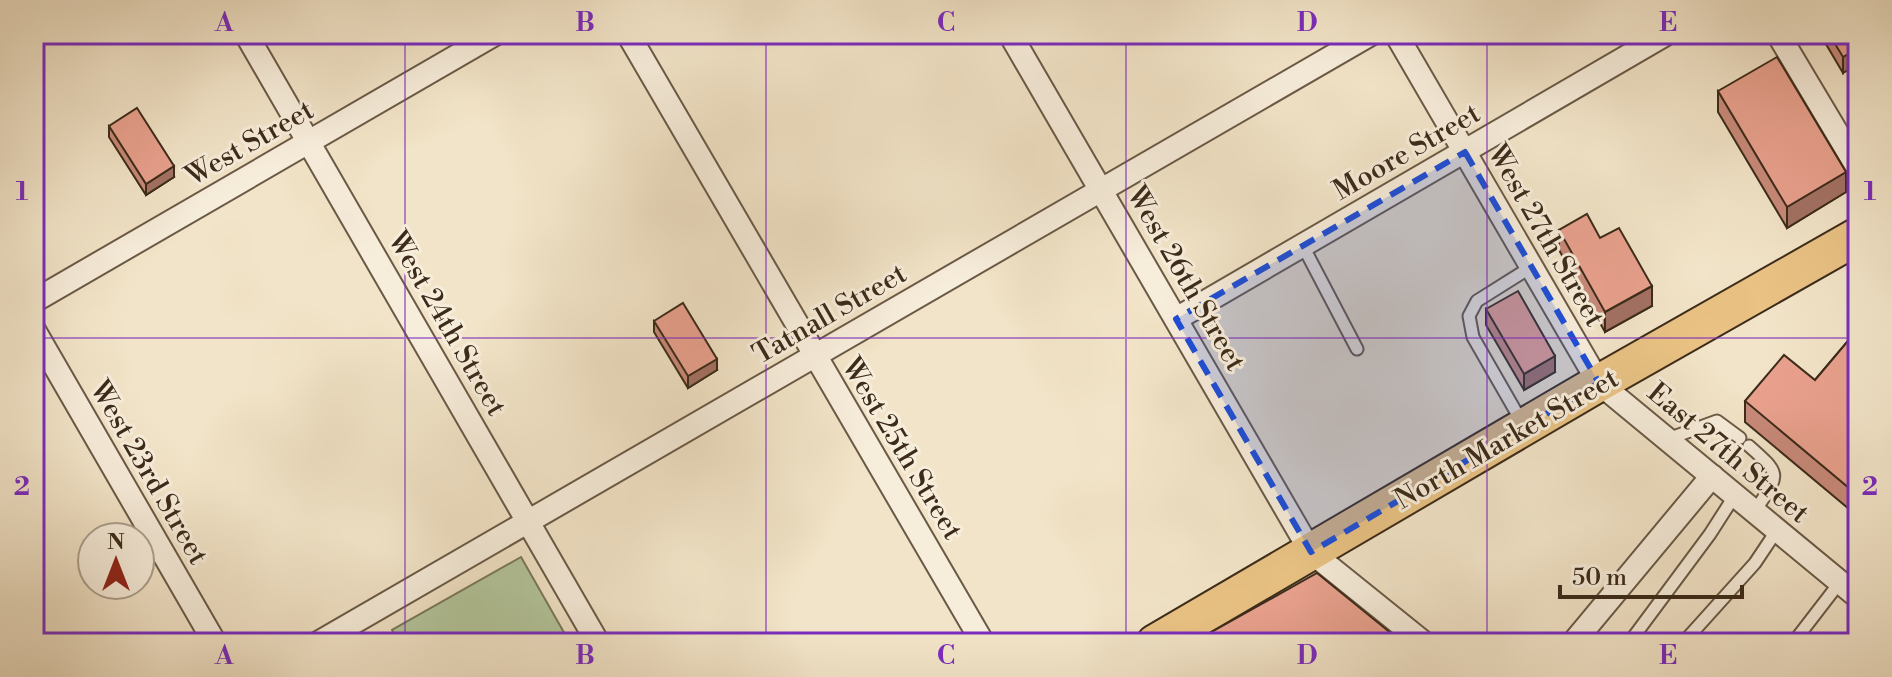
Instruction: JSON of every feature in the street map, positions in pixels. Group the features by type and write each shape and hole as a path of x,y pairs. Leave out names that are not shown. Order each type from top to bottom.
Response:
{"main road":[{"name":"North Market Street","path":"1155,643 1599,383 1858,236"}],"street":[{"name":"West 24th Street","path":"246,34 598,643"},
{"name":"West Street","path":"34,301 495,34"},
{"name":"West 25th Street","path":"628,34 983,643"},
{"name":"West 26th Street","path":"1010,34 1311,552"},
{"name":"Tatnall Street","path":"318,643 1371,34"},
{"name":"West 27th Street","path":"1396,34 1599,383"},
{"name":"Moore Street","path":"1176,319 1666,34"},
{"path":"1778,34 1858,168"},
{"name":"West 23rd Street","path":"34,330 215,643"},
{"name":"East 27th Street","path":"1599,383 1858,597"},
{"path":"1573,643 1712,476"},
{"path":"1311,552 1424,643"}],"lane":[{"path":"1303,246 1357,349"},
{"path":"1525,426 1473,337 1469,316 1477,301 1531,267"},
{"path":"1667,439 1717,421 1745,442 1772,466 1775,473 1773,483 1755,511"},
{"path":"1629,643 1735,495"},
{"path":"1683,643 1755,563 1777,530"},
{"path":"1793,643 1840,582"}],"highlighted area":[{"path":"1465,152 1599,383 1311,552 1176,319"}],"green space":[{"path":"521,557 570,643 399,643 392,630"}],"building":[{"path":"1829,34 1858,34 1858,48 1843,57"},
{"path":"1777,57 1846,172 1787,207 1718,91"},
{"path":"137,108 174,166 146,184 109,126"},
{"path":"1587,214 1600,238 1619,228 1652,286 1605,312 1559,230"},
{"path":"1518,291 1555,356 1524,374 1486,309"},
{"path":"683,303 717,359 688,376 654,321"},
{"path":"1858,329 1858,478 1849,488 1745,401 1784,355 1815,380"},
{"path":"1317,573 1403,643 1219,643 1208,634"}]}
